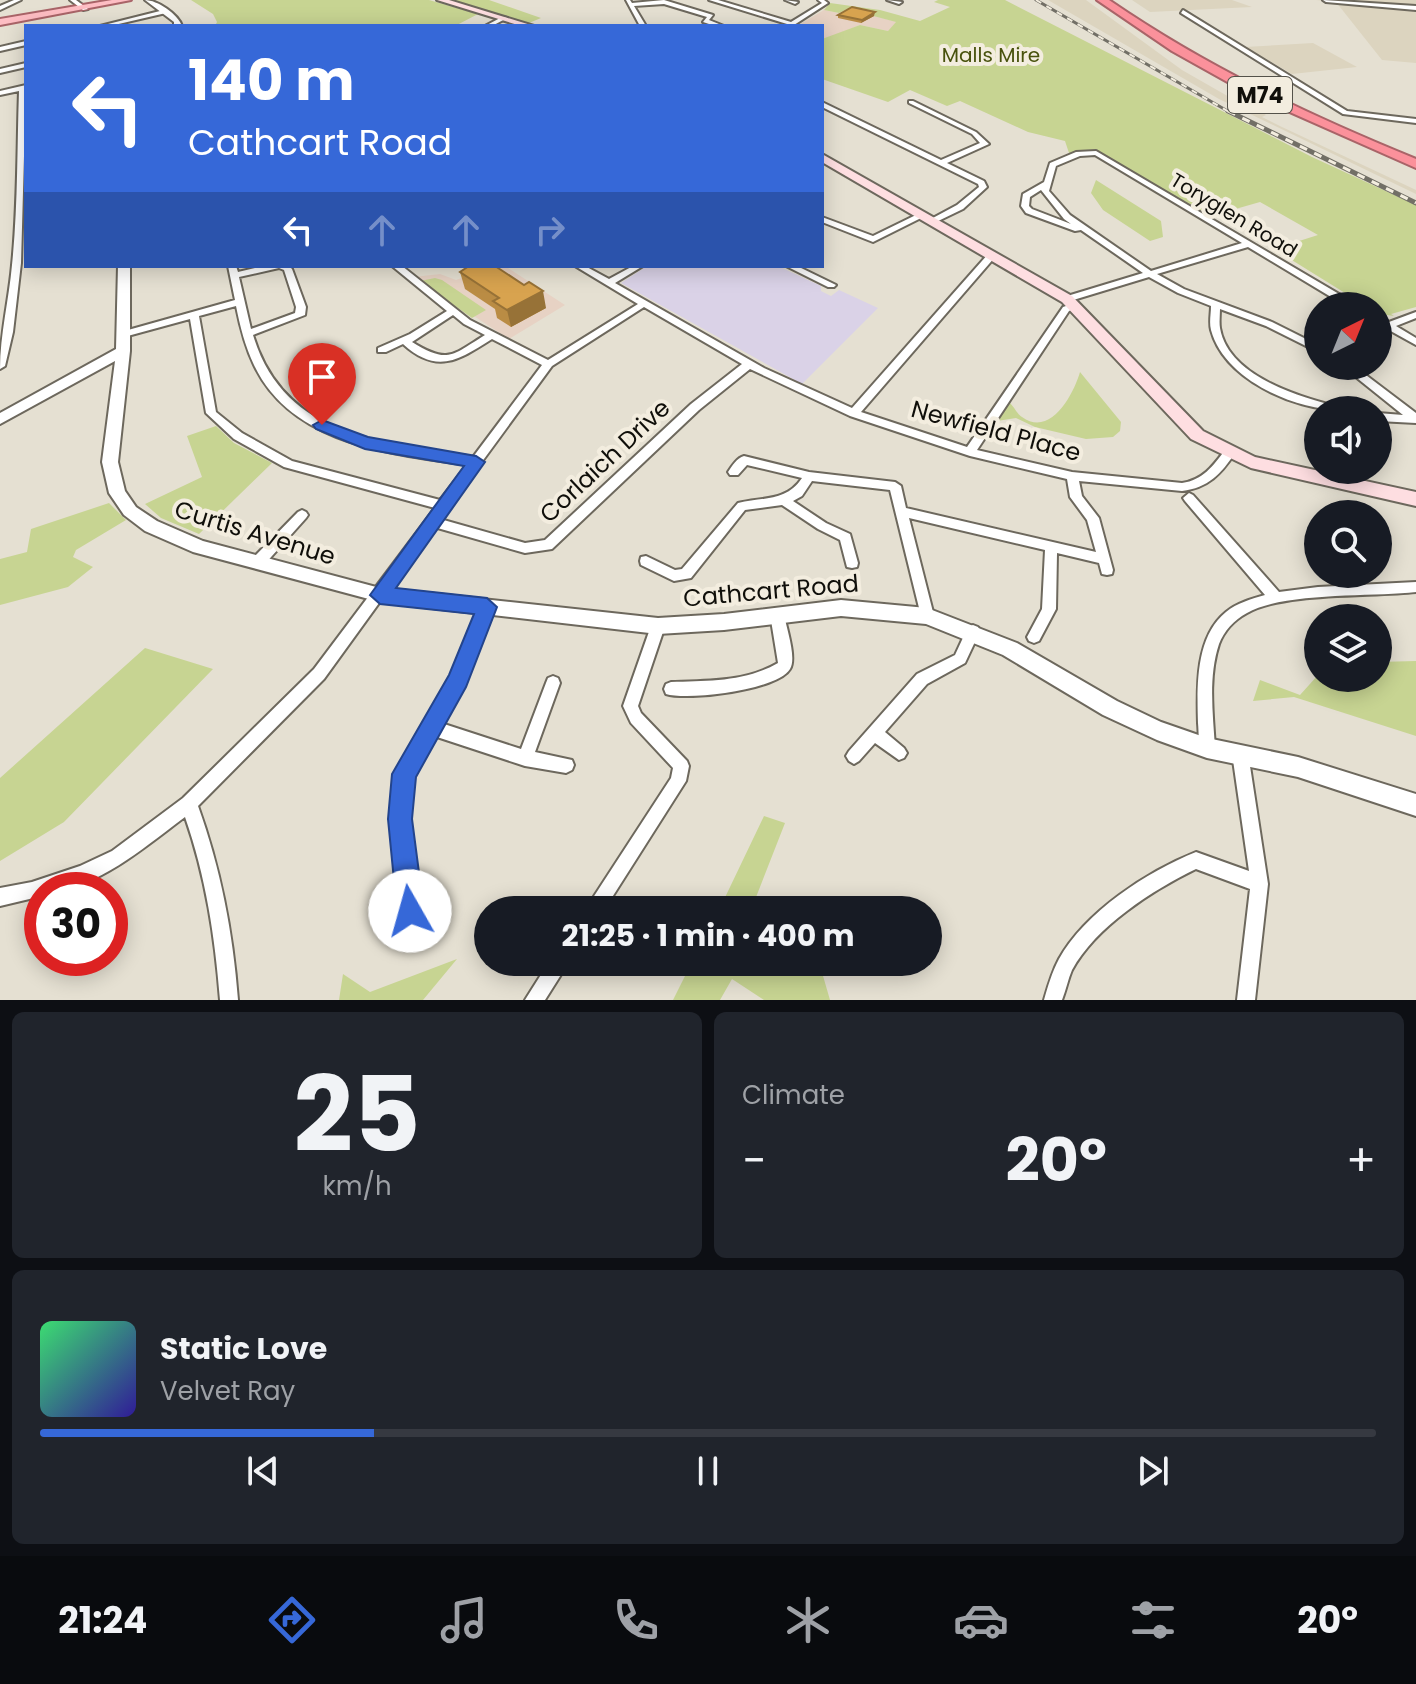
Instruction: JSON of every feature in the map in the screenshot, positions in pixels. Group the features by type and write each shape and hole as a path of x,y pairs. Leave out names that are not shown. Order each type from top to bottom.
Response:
{"highway":[{"name":"M74","path":"1102,0 1153,35 1244,87 1416,164"},
{"name":"M74","path":"1117,0 1179,42 1256,85 1416,154"}],"main road":[{"path":"3,24 127,0"},
{"path":"441,0 524,24"},
{"path":"824,158 1071,302 1197,435 1251,462 1416,499"}],"street":[{"path":"0,8 18,0"},
{"path":"73,0 85,9"},
{"path":"148,0 176,24"},
{"path":"712,0 787,24"},
{"path":"890,0 899,2"},
{"path":"1326,0 1416,8"},
{"path":"791,24 823,1 837,1"},
{"path":"629,2 642,24"},
{"path":"629,2 670,3 711,16 704,20 715,24"},
{"path":"112,24 164,12"},
{"path":"1183,12 1345,113 1416,121"},
{"path":"492,24 504,18"},
{"path":"0,49 24,43"},
{"path":"0,71 24,65"},
{"path":"0,93 24,88 12,321 0,366"},
{"path":"911,102 974,133 985,144 944,162"},
{"path":"824,105 944,162 983,187 960,207 873,239 824,220"},
{"name":"Toryglen Road","path":"1046,184 1053,165 1064,158 1096,153 1329,292"},
{"path":"1046,184 1045,191 1054,203 1085,230 1150,274 1304,342"},
{"path":"1046,184 1026,196 1025,206 1029,211 1085,230"},
{"path":"970,452 1071,302 1248,244"},
{"path":"854,413 992,255"},
{"name":"Curtis Avenue","path":"124,268 123,351 110,462 117,493 130,511 151,526 199,547 380,595"},
{"path":"261,268 233,271 264,376 284,401 322,425 365,443 476,462"},
{"path":"249,333 300,315 301,307 285,268"},
{"path":"399,268 453,311 548,364"},
{"name":"Newfield Place","path":"583,268 749,364 854,413 970,452 1072,476 1198,486 1217,471 1229,453"},
{"path":"609,283 635,268"},
{"path":"794,268 831,285"},
{"path":"124,334 240,302"},
{"path":"0,897 32,891 83,874 118,857 189,804 319,674 548,364 645,303"},
{"path":"1216,305 1213,327 1229,357 1254,377 1304,399"},
{"path":"382,350 453,311"},
{"path":"194,314 211,413 238,436 288,464 444,506"},
{"path":"1392,324 1416,315"},
{"path":"1392,328 1416,342"},
{"path":"409,337 408,344 439,361 454,357 492,335"},
{"path":"0,419 123,351"},
{"name":"Corlaich Drive","path":"432,522 525,548 548,545 695,407 749,364"},
{"path":"1365,380 1416,419"},
{"path":"1392,418 1416,419"},
{"path":"734,472 744,460 809,476 895,486 904,512 927,616"},
{"path":"646,561 679,577 742,506 786,502 804,488 809,476"},
{"path":"904,512 1051,547 1105,565 1093,518 1076,497 1072,476"},
{"path":"1189,498 1276,598"},
{"path":"786,502 822,526 846,537 852,563"},
{"path":"258,562 302,515"},
{"path":"1034,637 1049,609 1051,547"},
{"path":"1207,748 1207,674 1214,645 1229,617 1250,604 1276,598 1416,587"},
{"name":"Cathcart Road","path":"380,595 658,626 724,622 841,608 894,610 927,616 973,631 1048,669 1110,708 1207,748 1298,767 1416,805"},
{"path":"414,941 399,796 404,774 458,680 487,607"},
{"path":"671,689 742,686 784,667 777,614"},
{"path":"603,896 678,781 681,766 636,718 630,706 658,626"},
{"path":"854,756 922,679 960,659 973,631"},
{"path":"525,758 553,683"},
{"path":"433,728 525,758 566,765"},
{"path":"875,734 899,753"},
{"path":"1240,753 1259,884 1246,1000"},
{"path":"189,804 211,864 224,930 229,1000"},
{"path":"1053,1000 1066,965 1078,947 1135,894 1165,873 1196,860 1259,884"},
{"path":"534,1000 550,976"}],"shaded area":[{"path":"1048,0 1086,0 1182,70 1245,106 1253,106 1266,115 1262,117 1416,190 1416,194 1219,99"},
{"path":"1132,0 1232,0 1252,7 1150,12"},
{"path":"1316,0 1416,0 1416,63 1382,60 1336,2"},
{"path":"847,9 897,22 888,31 860,25 824,40 824,24 800,24 824,10 839,13"},
{"path":"1313,43 1357,67 1292,74 1245,47"},
{"path":"489,268 508,268 565,305 509,339 414,277 440,274 456,280"},
{"path":"644,268 782,268 821,286 821,291 831,296 839,290 878,308 802,384 621,283"}],"green space":[{"path":"191,0 429,0 478,14 459,24 216,24 213,14"},
{"path":"453,0 489,0 541,18 529,23"},
{"name":"Malls Mire","path":"1005,0 1312,157 1416,205 1416,307 1392,314 1392,292 1343,292 1274,249 1318,235 1260,202 1211,216 1097,152 1069,153 1065,141 1028,132 960,101 947,106 910,90 888,102 824,80 824,38 860,25 888,31 896,22 847,9 839,13 824,10 830,3 880,10 920,21 950,7 934,2"},
{"path":"1096,180 1161,221 1163,237 1150,241 1103,210 1091,193"},
{"path":"435,278 486,310 472,318 420,281"},
{"path":"1080,372 1121,422 1120,431 1113,437 1086,439 1035,427 1016,418 997,421 1010,403 1020,416 1033,422 1052,418 1067,401"},
{"path":"216,426 234,443 272,463 199,534 161,518 145,504 202,477 187,436"},
{"path":"109,503 126,520 76,550 73,557 93,567 68,587 0,605 0,559 27,552 31,529"},
{"path":"145,648 213,669 64,822 0,861 0,778"},
{"path":"1416,661 1416,736 1294,697 1253,701 1260,680 1300,695 1304,691 1392,692 1392,662"},
{"path":"764,816 785,823 756,896 726,896"},
{"path":"457,959 423,1000 339,1000 343,974 370,992"},
{"path":"685,976 823,976 830,1000 764,1000 732,979 720,1000 673,1000"}],"building":[{"path":"852,7 875,12 862,20 838,15"},
{"path":"466,268 498,268 524,285 529,282 543,291 507,310 493,301 499,298 460,272"}],"railway":[{"path":"1036,0 1231,113"},
{"path":"1228,111 1416,203"}],"route":[{"path":"322,425 365,443 476,462 380,595 487,607 458,680 404,774 399,796 400,819 410,911"}]}
